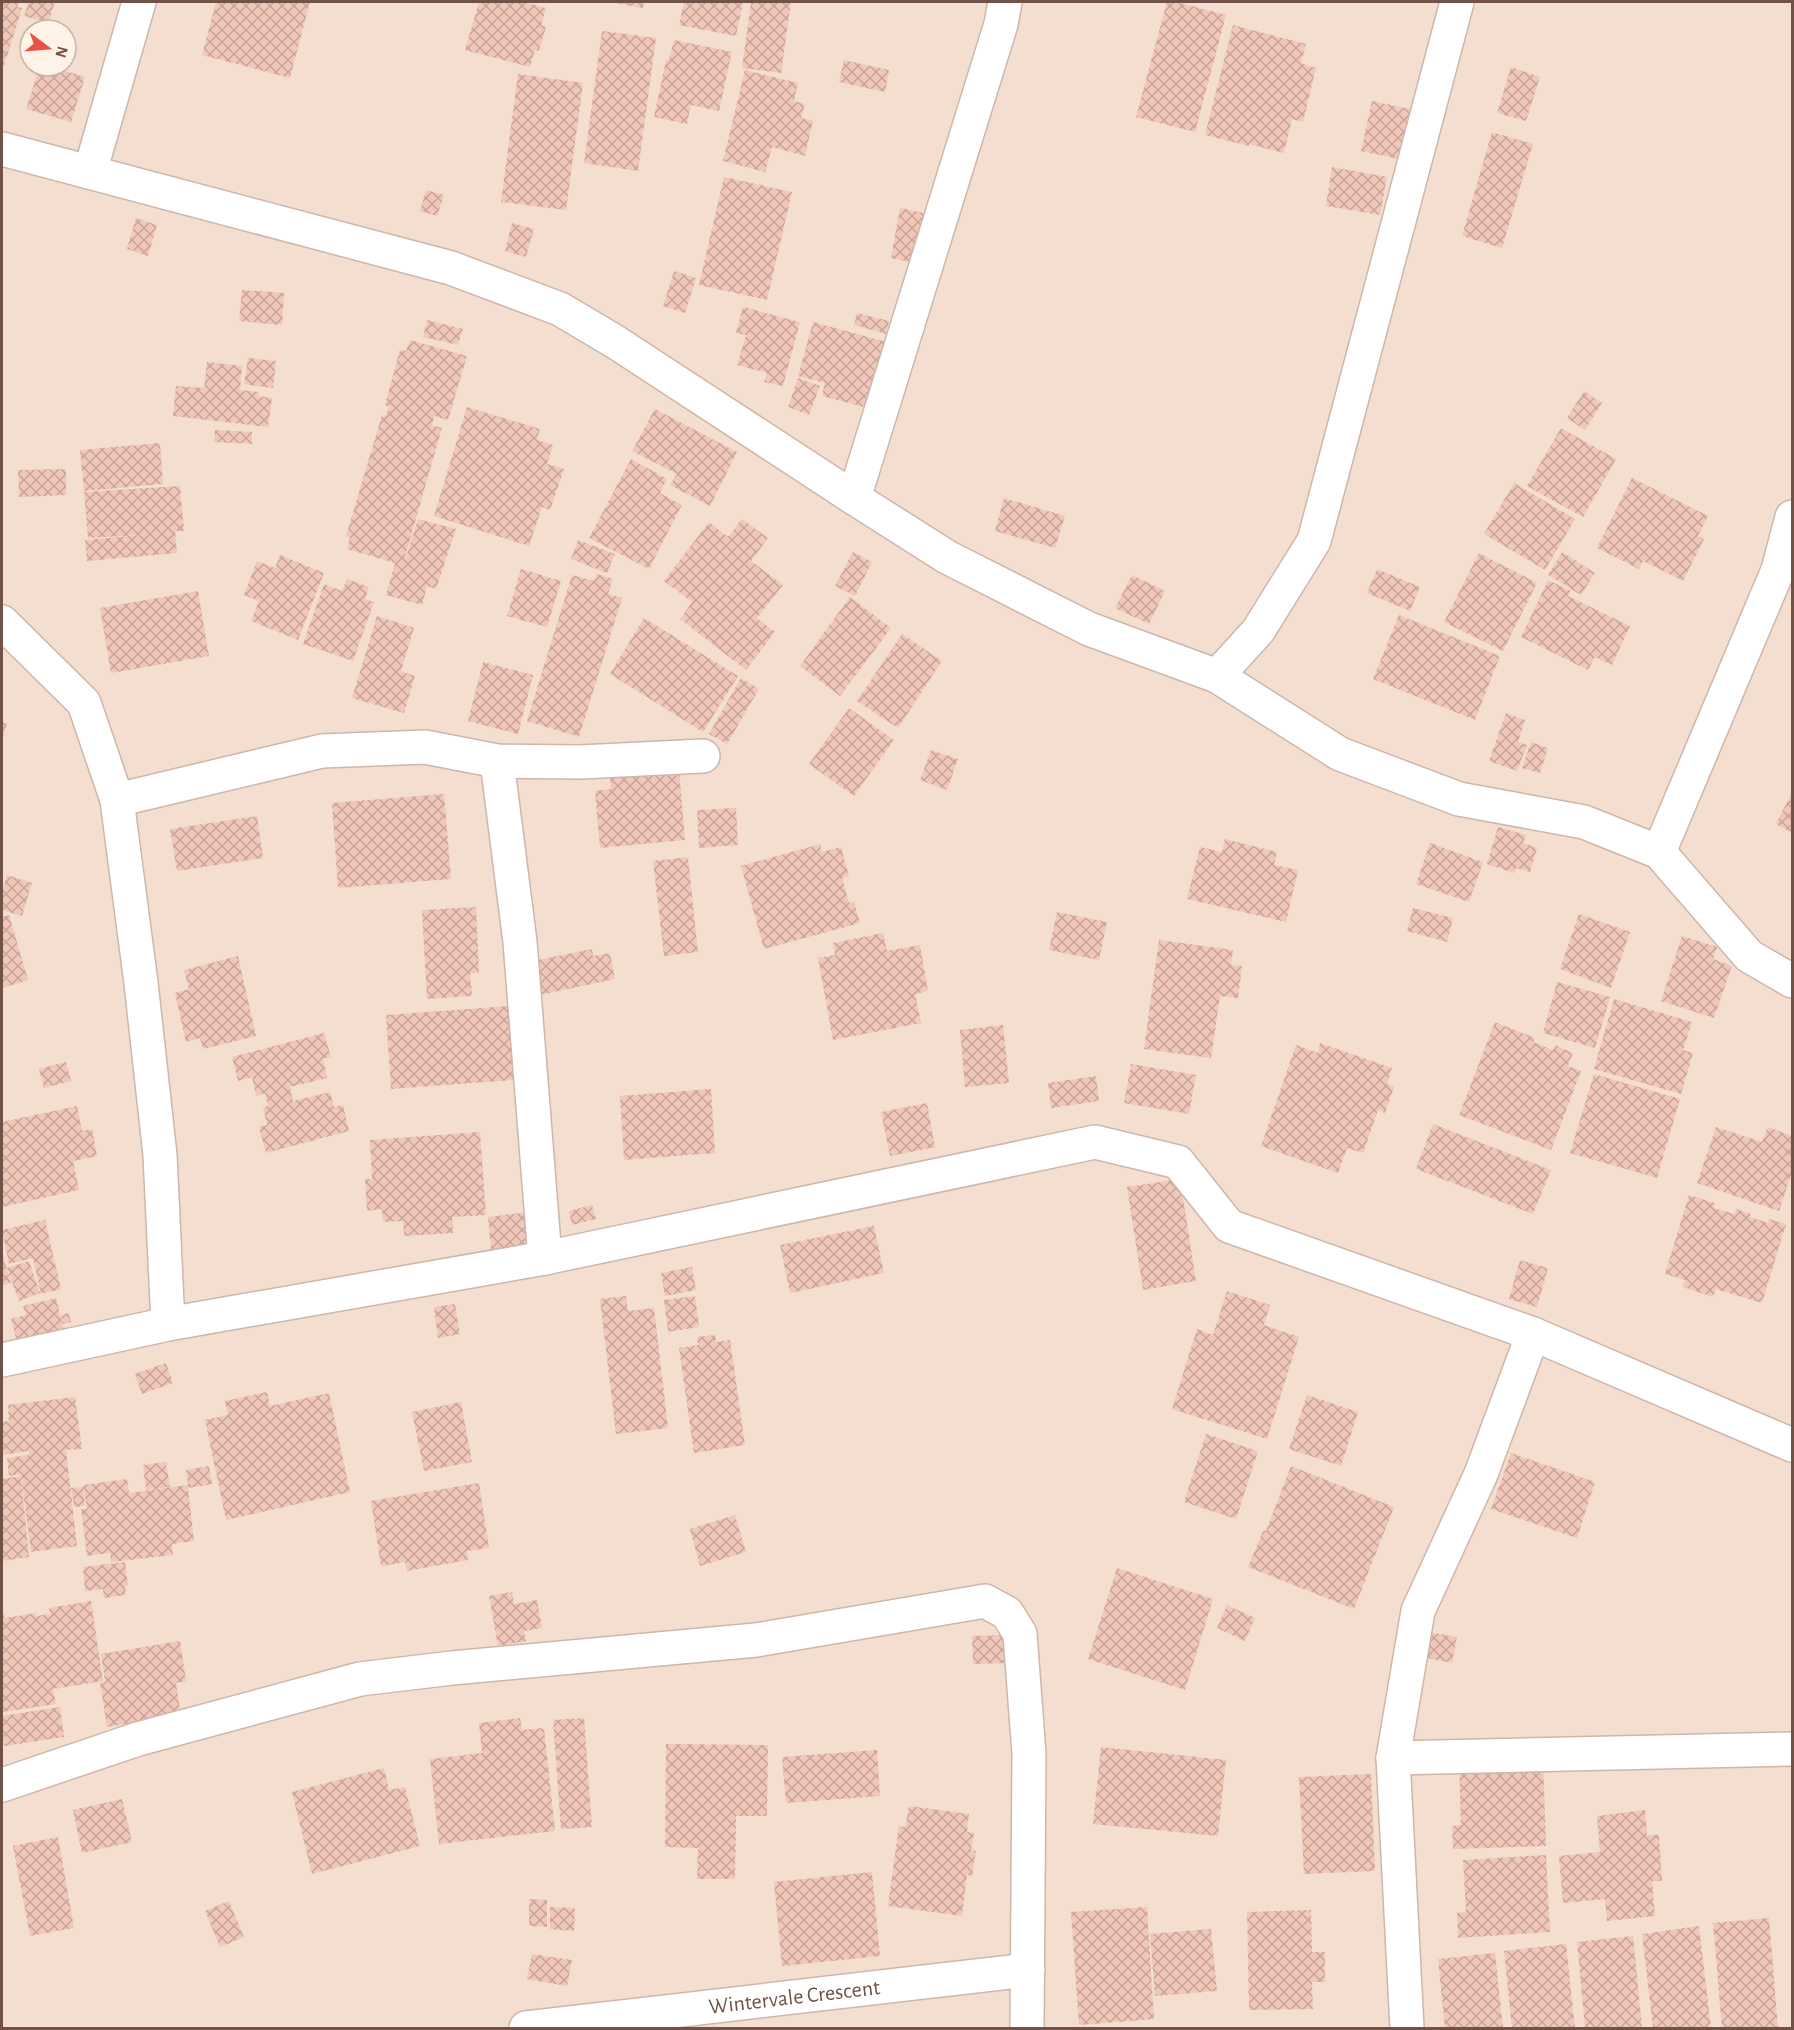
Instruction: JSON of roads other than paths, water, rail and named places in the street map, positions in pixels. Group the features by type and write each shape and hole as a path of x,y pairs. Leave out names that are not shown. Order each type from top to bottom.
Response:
{"street":[{"path":"90,172 139,2"},
{"path":"854,498 1001,24 1005,2"},
{"path":"1217,676 1258,632 1314,541 1457,2"},
{"path":"2,149 451,268 560,309 624,347 947,557 1089,629 1217,676 1340,754 1459,799 1584,822 1659,852 1749,956 1792,981"},
{"path":"1659,852 1785,574 1792,517"},
{"path":"2,622 84,703 117,800 141,983 160,1155 168,1324"},
{"path":"117,800 322,751 425,747 497,760 580,762 703,756"},
{"path":"497,760 520,942 545,1258"},
{"path":"2,1360 168,1324 545,1258 1095,1142 1178,1162 1229,1226 1533,1334 1792,1445"},
{"path":"1407,2028 1394,1758 1418,1611 1481,1474 1533,1334"},
{"path":"2,1785 138,1739 360,1680 463,1667 756,1640 985,1601 1007,1613 1020,1634 1029,1754 1027,2028"},
{"path":"1394,1758 1792,1749"},
{"name":"Wintervale Crescent","path":"526,2028 1028,1970"}]}
